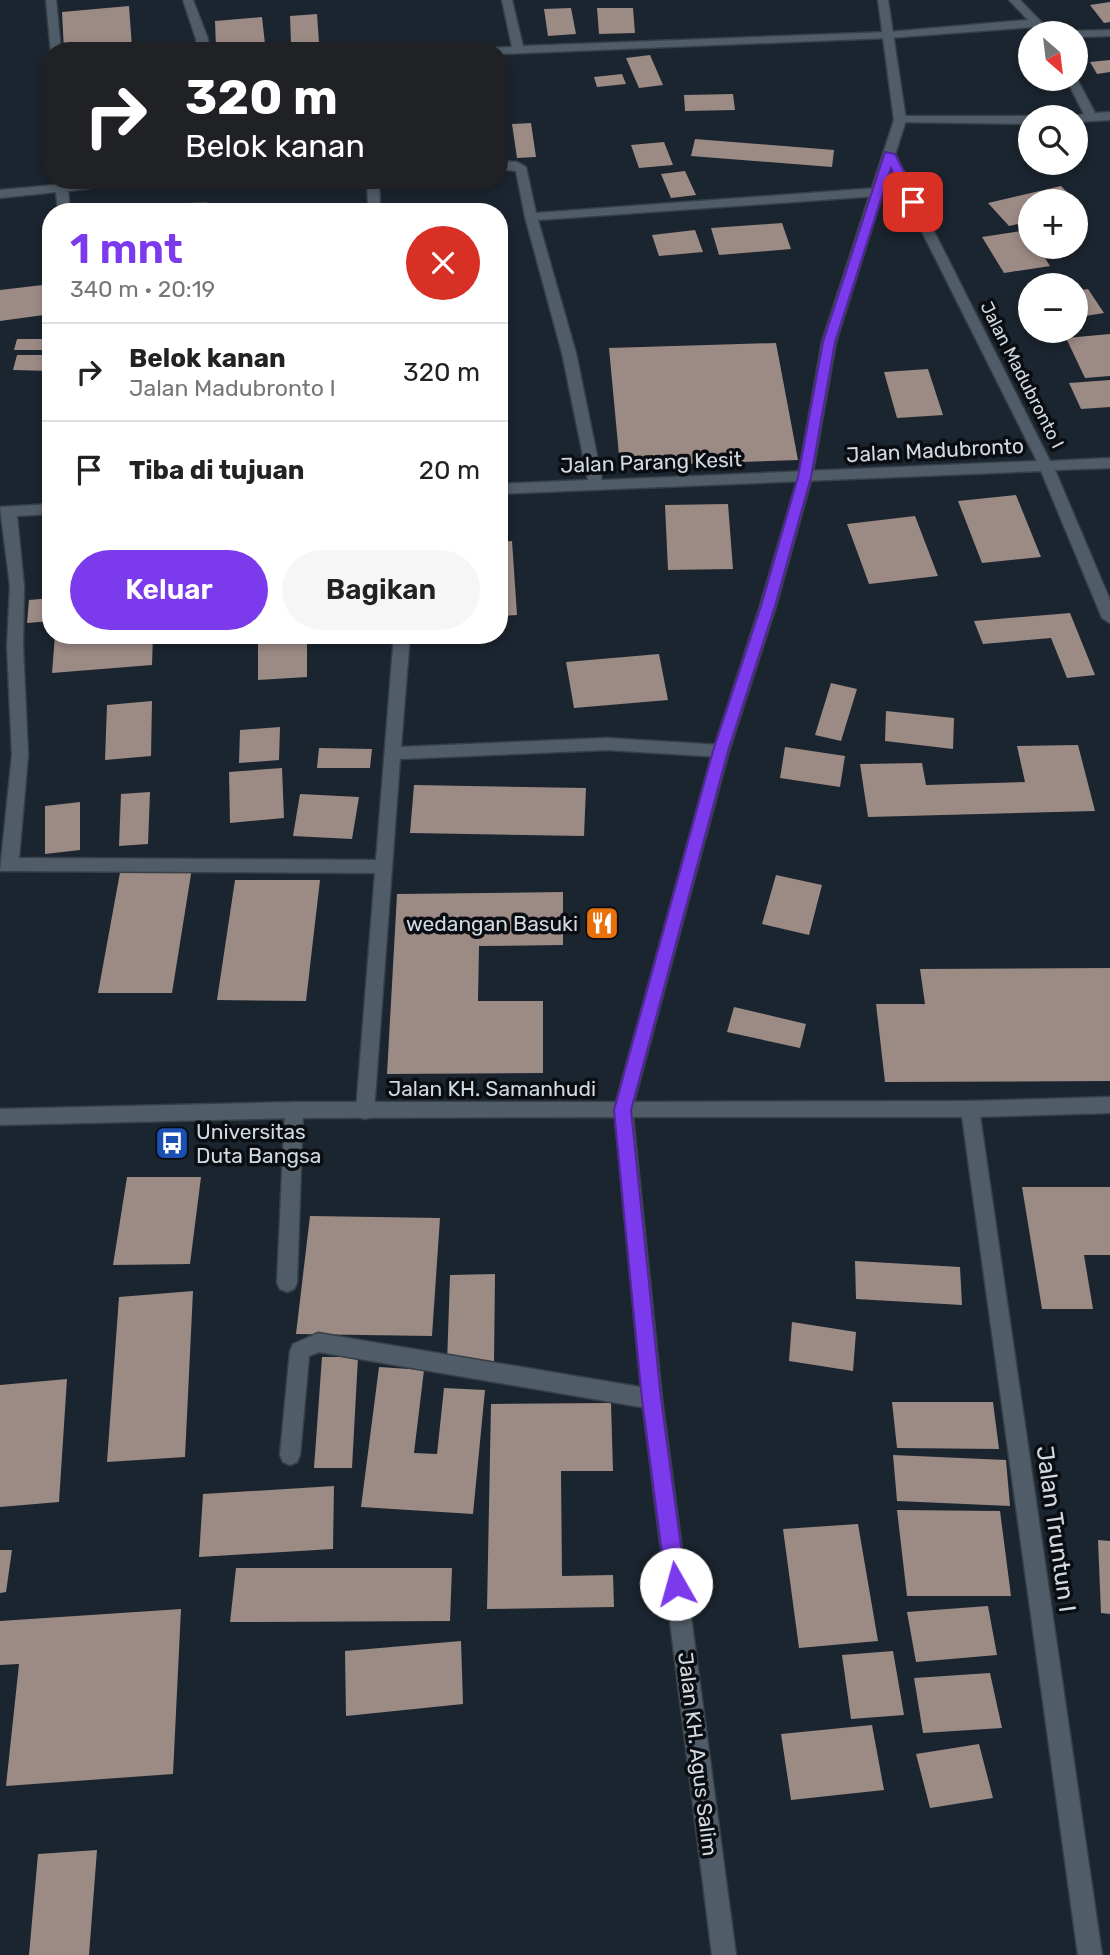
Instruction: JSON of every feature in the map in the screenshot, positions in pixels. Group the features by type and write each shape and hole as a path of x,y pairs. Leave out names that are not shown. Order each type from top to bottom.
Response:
{"street":[{"path":"51,0 54,42"},
{"path":"188,0 202,42"},
{"path":"507,0 518,49"},
{"name":"Jalan KH. Agus Salim","path":"724,1955 652,1399 623,1110 720,751 768,606 805,477 829,342 900,120 884,0"},
{"path":"1014,0 1034,21"},
{"path":"508,50 888,35 1018,24"},
{"path":"1088,34 1110,33"},
{"path":"1078,91 1091,117"},
{"path":"1088,117 1110,116"},
{"path":"900,120 1018,120"},
{"name":"Jalan Madubronto I","path":"889,154 1046,466 1110,618"},
{"path":"508,166 517,166 522,170 531,217 569,353 596,484"},
{"path":"0,194 42,187"},
{"path":"531,217 877,192"},
{"name":"Jalan Madubronto","path":"805,477 1110,463"},
{"name":"Jalan Parang Kesit","path":"508,489 805,477"},
{"path":"42,510 5,512 16,586 15,646 20,755 5,864 385,867"},
{"path":"365,1111 401,644"},
{"path":"393,753 607,744 720,751"},
{"name":"Jalan KH. Samanhudi","path":"0,1117 294,1110 970,1109 1110,1105"},
{"name":"Jalan Truntun I","path":"970,1109 1090,1955"},
{"path":"287,1283 294,1110"},
{"path":"290,1455 300,1351 318,1342 652,1399"}],"building":[{"path":"1110,2 1110,22 1104,23 1090,5"},
{"path":"129,6 132,42 64,42 62,12"},
{"path":"571,8 576,34 548,36 544,9"},
{"path":"597,8 633,8 635,33 599,34"},
{"path":"317,14 319,42 291,42 290,16"},
{"path":"262,17 265,42 216,42 215,21"},
{"path":"650,55 663,85 639,88 626,58"},
{"path":"1110,60 1110,72 1097,74 1090,62"},
{"path":"622,74 626,84 597,87 594,77"},
{"path":"733,94 735,110 685,111 684,95"},
{"path":"531,123 536,157 517,158 512,124"},
{"path":"695,139 834,150 832,167 691,156"},
{"path":"664,142 673,165 639,168 631,145"},
{"path":"685,171 696,195 671,198 661,174"},
{"path":"1018,196 1018,224 1009,226 988,203"},
{"path":"782,223 791,249 719,255 711,228"},
{"path":"695,230 703,252 659,256 652,235"},
{"path":"1018,231 1018,259 1046,259 1050,266 1004,273 982,237"},
{"path":"42,285 42,315 0,321 0,290"},
{"path":"1088,289 1104,313 1088,316"},
{"path":"1110,334 1110,376 1085,378 1068,343 1088,343 1088,336"},
{"path":"17,339 42,339 42,350 14,350"},
{"path":"776,343 798,460 620,466 609,348"},
{"path":"17,355 42,355 42,371 13,370"},
{"path":"928,369 943,415 897,418 884,372"},
{"path":"1110,380 1110,407 1081,409 1069,383"},
{"path":"1016,495 1041,557 982,563 958,501"},
{"path":"728,504 733,569 668,570 665,505"},
{"path":"915,516 938,576 869,584 847,524"},
{"path":"508,541 512,541 517,615 508,616"},
{"path":"42,599 42,622 27,623 29,600"},
{"path":"1070,613 1095,675 1067,678 1051,638 983,644 974,621"},
{"path":"54,644 153,644 152,665 52,673"},
{"path":"258,644 307,644 307,677 258,680"},
{"path":"659,654 668,700 574,708 566,662"},
{"path":"831,683 857,689 841,741 815,735"},
{"path":"152,701 151,756 105,760 107,705"},
{"path":"886,711 954,718 953,749 885,741"},
{"path":"280,727 279,760 239,763 240,730"},
{"path":"1078,745 1095,811 868,817 860,764 922,763 926,785 1025,782 1017,746"},
{"path":"785,747 845,756 840,787 780,778"},
{"path":"319,748 372,749 370,768 317,768"},
{"path":"282,768 284,818 230,823 229,772"},
{"path":"414,785 586,788 584,836 410,833"},
{"path":"150,792 148,844 119,846 121,794"},
{"path":"300,794 359,797 352,839 293,836"},
{"path":"80,802 80,850 45,854 45,806"},
{"path":"121,867 192,868 172,993 98,993"},
{"path":"776,875 822,885 809,935 762,924"},
{"path":"235,880 320,880 306,1001 217,1000"},
{"path":"563,892 563,945 479,946 478,1001 543,1001 543,1073 387,1074 397,894"},
{"path":"1110,968 1110,1081 885,1082 876,1004 925,1004 920,969"},
{"path":"734,1007 806,1024 800,1048 727,1032"},
{"path":"127,1177 201,1177 190,1264 113,1265"},
{"path":"1022,1187 1110,1187 1110,1255 1084,1255 1093,1309 1042,1309"},
{"path":"310,1216 440,1218 432,1336 296,1334"},
{"path":"855,1261 960,1267 962,1305 856,1299"},
{"path":"495,1274 494,1363 447,1364 450,1275"},
{"path":"193,1291 185,1457 107,1462 119,1297"},
{"path":"792,1322 856,1332 853,1371 789,1361"},
{"path":"322,1357 358,1357 352,1468 314,1468"},
{"path":"379,1367 424,1370 414,1453 437,1454 444,1388 485,1390 473,1514 361,1507"},
{"path":"67,1379 59,1502 0,1507 0,1385"},
{"path":"892,1402 993,1402 999,1449 897,1448"},
{"path":"611,1403 613,1471 561,1471 562,1576 613,1575 614,1607 487,1609 491,1404"},
{"path":"893,1455 1006,1460 1010,1506 897,1501"},
{"path":"334,1486 333,1549 199,1557 203,1494"},
{"path":"897,1510 1000,1511 1011,1596 907,1596"},
{"path":"858,1524 878,1641 799,1648 783,1529"},
{"path":"1098,1540 1110,1541 1110,1614 1101,1613"},
{"path":"0,1550 12,1550 6,1592 0,1593"},
{"path":"236,1568 452,1568 450,1621 230,1622"},
{"path":"988,1606 997,1655 916,1662 907,1612"},
{"path":"181,1609 173,1774 6,1786 19,1664 0,1665 0,1621"},
{"path":"461,1641 463,1704 346,1716 345,1651"},
{"path":"893,1651 904,1715 851,1719 842,1655"},
{"path":"990,1673 1002,1728 923,1733 914,1678"},
{"path":"872,1725 884,1790 791,1800 781,1734"},
{"path":"979,1744 993,1798 930,1808 916,1754"},
{"path":"97,1850 89,1955 29,1955 38,1854"}],"place":[{"name":"wedangan Basuki","path":"602,923"},
{"name":"Universitas Duta Bangsa","path":"172,1143"}],"route":[{"path":"676,1584 652,1399 623,1110 720,751 768,606 805,477 829,342 889,154 913,202"}]}
